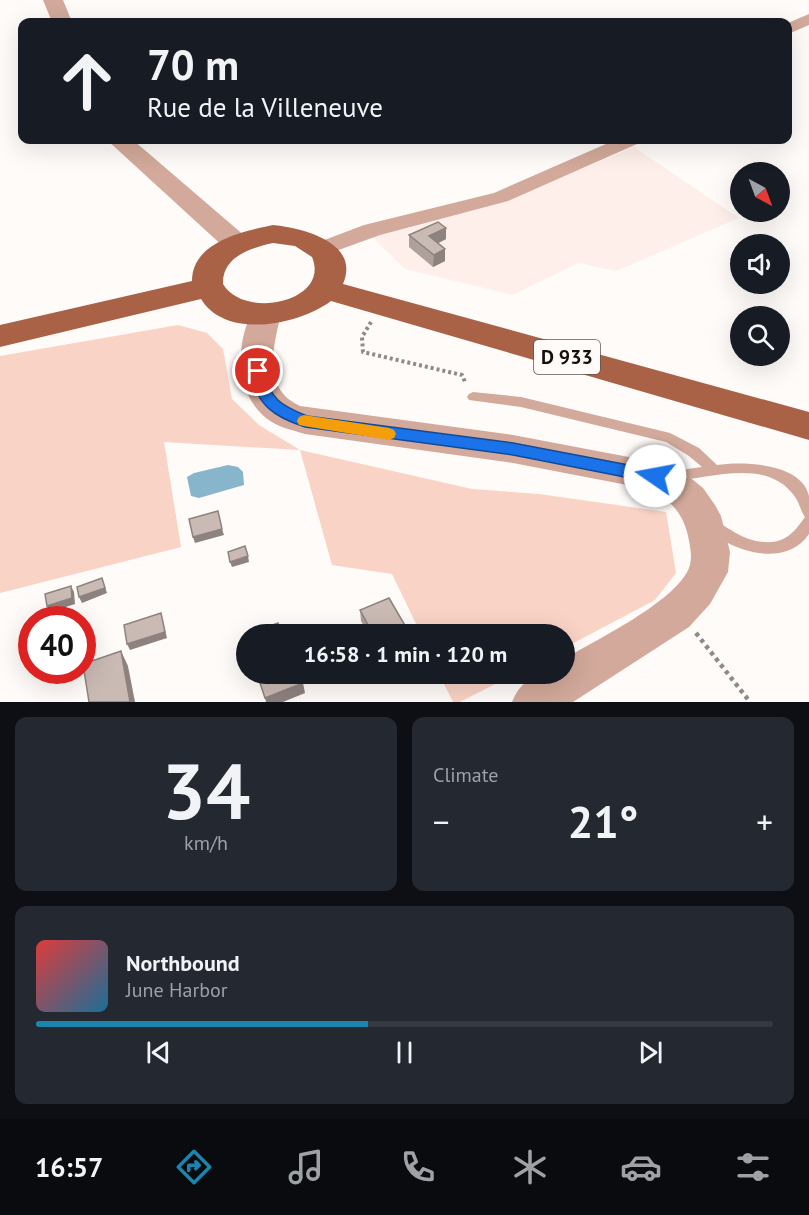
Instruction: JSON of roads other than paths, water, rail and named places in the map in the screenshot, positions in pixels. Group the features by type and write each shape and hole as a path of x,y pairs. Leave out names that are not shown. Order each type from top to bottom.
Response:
{"main road":[{"path":"273,234 309,241 322,249 329,258 332,268 330,279 325,289 300,307 266,314 246,313 229,307 216,298 209,287 208,275 212,263 222,252 236,243 273,234"},
{"path":"0,336 209,287"},
{"name":"D 933","path":"325,289 809,426"}],"street":[{"path":"53,0 60,18"},
{"path":"792,27 809,19"},
{"path":"124,144 236,243"},
{"path":"322,249 372,230 501,197 621,144"},
{"path":"266,314 255,354 260,389 278,410 305,421 513,449 655,476 674,485 690,499 702,516 711,552 708,572 696,591 675,614 534,702"}],"lane":[{"path":"473,397 521,402 670,438 694,452 714,470"},
{"path":"655,476 684,476 738,466 774,471 796,485 809,513"},
{"path":"702,516 724,536 755,548 784,547 803,534 809,522"}],"water":[{"path":"228,465 238,467 243,472 244,485 199,498 191,496 187,477 194,473"}]}
